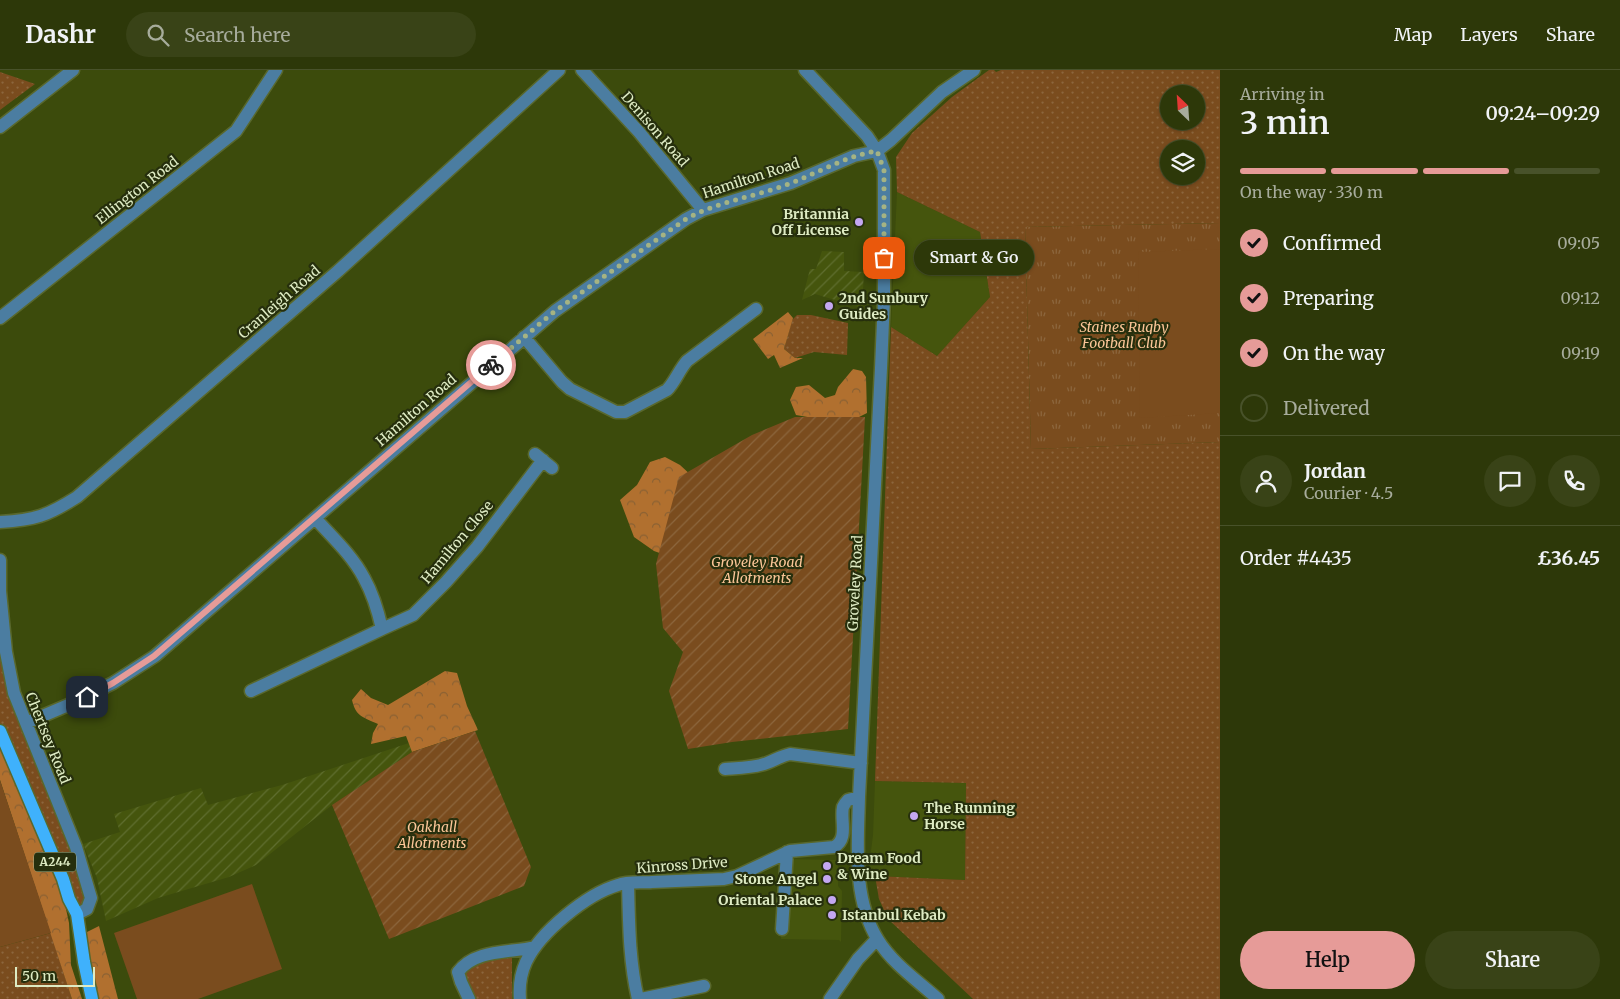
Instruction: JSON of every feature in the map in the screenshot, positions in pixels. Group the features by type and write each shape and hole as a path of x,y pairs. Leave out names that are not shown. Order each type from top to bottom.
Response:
{"main road":[{"name":"A244","path":"0,731 76,914 92,999"}],"street":[{"path":"0,127 73,70"},
{"name":"Ellington Road","path":"0,318 236,131 276,70"},
{"name":"Cranleigh Road","path":"0,522 27,520 54,512 77,497 338,271 559,70"},
{"name":"Denison Road","path":"582,70 639,132 703,210"},
{"name":"Groveley Road","path":"805,70 865,134 877,151 884,170 884,299 857,867 867,914 878,940 893,959 938,999"},
{"path":"877,151 942,92 974,70"},
{"name":"Hamilton Road","path":"26,724 113,683 154,656 555,311 686,219 703,210 791,184 854,156 877,151"},
{"path":"524,337 570,389 616,412 625,412 666,390 672,385 680,368 686,361 743,326 756,309"},
{"name":"Hamilton Close","path":"251,690 412,615 446,582 477,547 543,461"},
{"path":"315,518 354,562 364,578 373,597 382,629"},
{"name":"Chertsey Road","path":"0,560 0,591 9,672 14,694 76,847 91,898 87,909 76,914"},
{"path":"725,769 768,763 780,756 790,754 862,763"},
{"name":"Kinross Drive","path":"539,943 574,910 599,892 619,884 724,879 737,876 787,852 838,845 842,836 844,807 848,800 859,797"},
{"path":"782,929 787,852"},
{"path":"628,883 632,975 639,999 704,986"},
{"path":"830,999 858,959 878,940"},
{"path":"469,999 458,972 464,964 494,952 518,951 539,943"},
{"path":"520,999 519,988 525,963 539,943"}],"shaded area":[{"path":"897,192 980,232 990,297 937,356 891,327"},
{"path":"822,251 844,252 844,271 864,272 862,308 815,294 802,300 810,269 816,269"},
{"path":"409,743 412,752 332,805 256,865 229,877 158,898 106,921 97,878 83,844 120,832 114,814 201,788 208,805 282,785"},
{"path":"875,781 966,783 965,880 875,876 869,867 873,835"},
{"path":"786,859 838,860 838,886 842,891 841,942 839,940 781,939"}],"green space":[{"path":"989,70 996,72 1001,70 1220,70 1220,223 1025,227 1031,449 1220,442 1220,999 973,999 888,919 879,899 875,876 965,880 966,783 875,781 891,327 937,356 990,297 980,232 897,192 896,157 912,133 952,97"},
{"path":"0,72 35,84 0,110"},
{"name":"Staines Rugby Football Club","path":"1220,223 1220,442 1031,449 1025,227"},
{"path":"1220,249 1220,413 1140,418 1138,252"},
{"path":"788,312 793,318 784,349 795,358 803,358 780,368 774,355 768,359 753,339"},
{"path":"797,315 811,315 848,323 847,355 814,352 795,358 784,349 792,320"},
{"path":"853,369 862,371 866,377 867,413 855,419 825,420 796,415 790,400 796,387 809,385 825,398 835,395 838,387"},
{"name":"Groveley Road Allotments","path":"795,417 865,417 848,729 688,749 669,691 683,652 663,628 656,564 679,477 752,435"},
{"path":"665,457 680,465 693,477 671,557 654,551 634,537 620,500 637,485 650,462"},
{"path":"0,560 6,652 91,898 82,913 0,731"},
{"path":"445,671 457,673 467,706 478,730 412,752 406,736 371,744 373,733 378,724 358,713 352,700 361,689 371,698 388,705"},
{"name":"Oakhall Allotments","path":"475,731 531,867 524,886 389,939 332,805 412,752"},
{"path":"0,738 63,895 69,923 71,965 82,999 72,999 0,780"},
{"path":"0,780 51,933 0,947"},
{"path":"252,884 282,969 198,999 137,999 114,933"},
{"path":"99,926 118,999 93,999 78,964 75,938"},
{"path":"51,933 72,999 0,999 0,947"},
{"path":"508,956 512,958 512,999 474,999 463,974 467,966"}],"way so far":[{"path":"491,365 555,311 686,219 703,210 791,184 859,154 877,151 884,170 885,182 884,258"}],"place":[{"name":"Britannia Off License","path":"859,222"},
{"name":"Smart & Go","path":"884,258"},
{"name":"2nd Sunbury Guides","path":"829,306"},
{"name":"The Running Horse","path":"914,816"},
{"name":"Dream Food & Wine","path":"827,866"},
{"name":"Stone Angel","path":"827,879"},
{"name":"Oriental Palace","path":"832,900"},
{"name":"Istanbul Kebab","path":"832,915"}],"route":[{"path":"87,697 113,683 154,656 491,365"}]}
